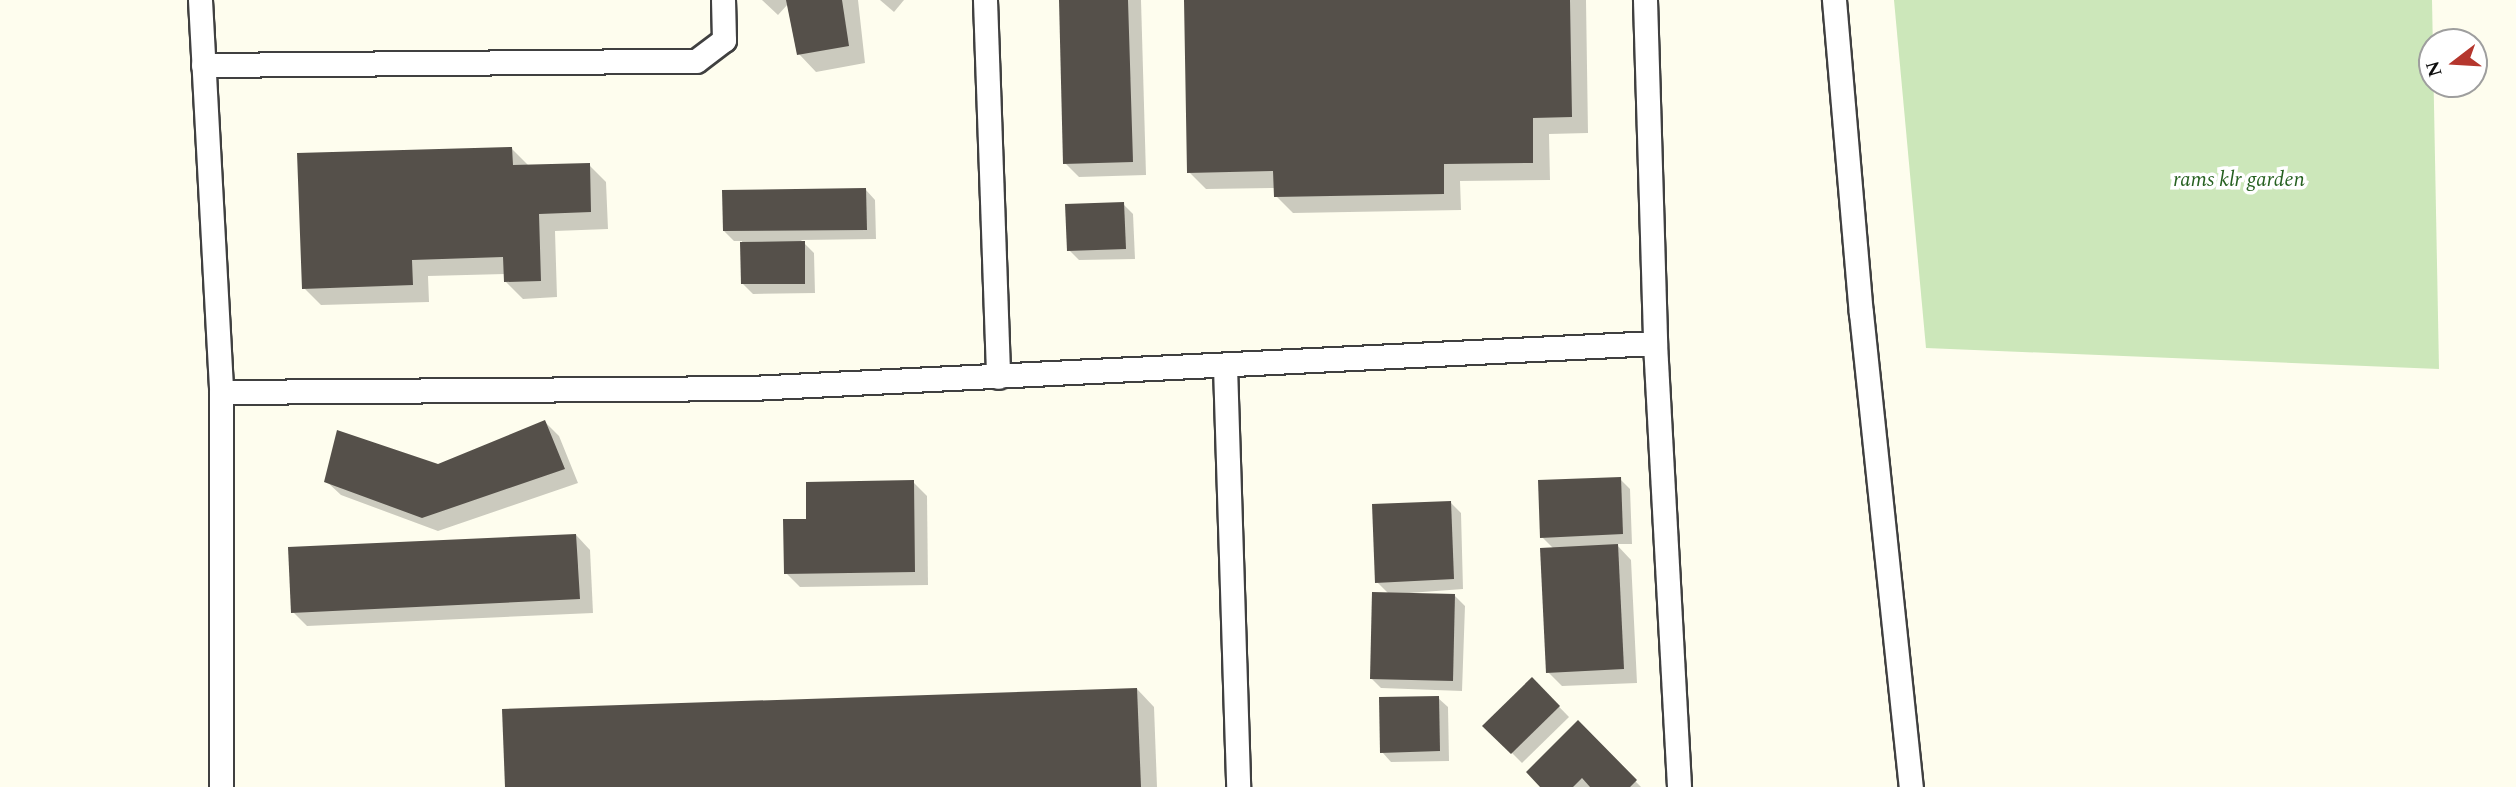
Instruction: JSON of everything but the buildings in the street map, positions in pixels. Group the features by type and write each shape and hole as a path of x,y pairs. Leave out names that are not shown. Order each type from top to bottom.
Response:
{"lane":[{"path":"200,0 221,392 221,787"},
{"path":"203,65 696,61 724,40 723,0"},
{"path":"985,0 998,377"},
{"path":"1644,0 1655,343 1679,787"},
{"path":"1835,0 1861,313 1911,787"},
{"path":"221,392 751,388 1655,343"},
{"path":"1225,366 1238,787"}],"green space":[{"name":"rams klr garden","path":"1894,0 2432,0 2433,28 2418,28 2418,98 2434,98 2439,369 1926,348"}]}
